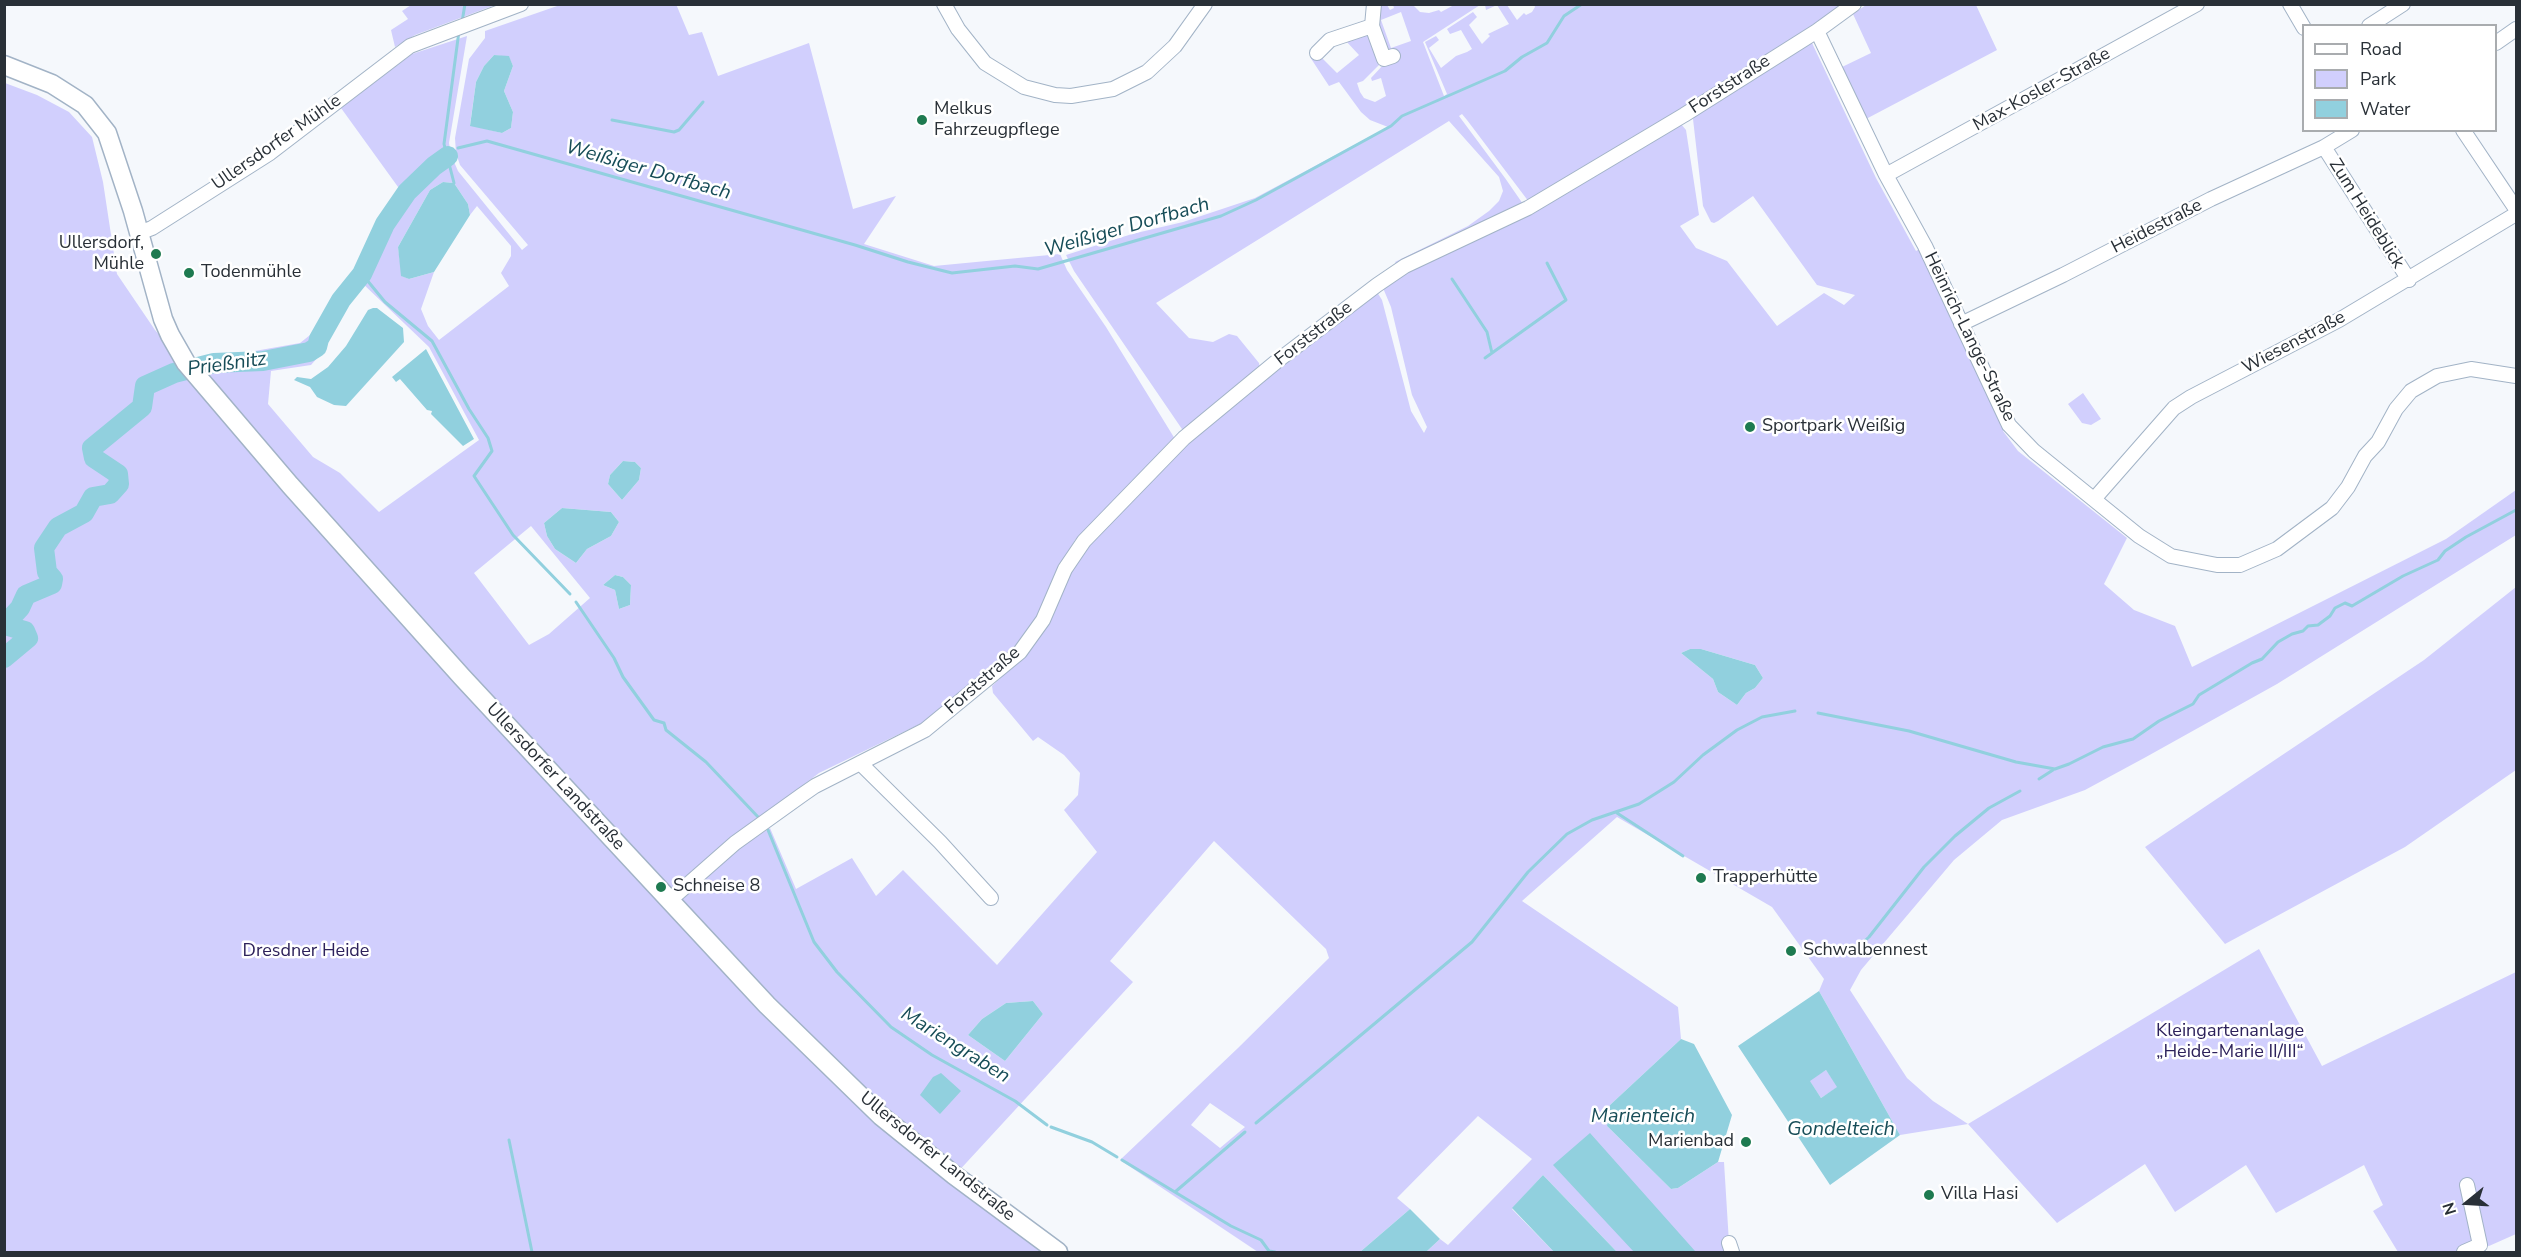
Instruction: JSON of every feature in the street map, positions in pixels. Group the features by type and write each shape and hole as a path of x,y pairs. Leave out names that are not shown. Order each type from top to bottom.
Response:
{"main road":[{"name":"Ullersdorfer Landstraße","path":"4,65 52,84 85,105 107,133 139,233 163,319 186,363 376,581 766,1005 881,1116 954,1175 1058,1252"}],"street":[{"name":"Ullersdorfer Mühle","path":"139,233 152,228 270,153 410,46 521,4"},
{"path":"944,4 958,30 985,63 1024,87 1055,95 1071,96 1113,89 1147,72 1175,46 1205,4"},
{"path":"1374,4 1372,26 1384,59 1393,56"},
{"name":"Forststraße","path":"669,901 735,843 815,786 925,730 1020,652 1043,620 1065,569 1084,541 1184,438 1276,362 1368,292 1405,266 1528,208 1817,31 1854,4"},
{"name":"Max-Kosler-Straße","path":"1886,175 2197,4"},
{"path":"2290,4 2302,25"},
{"path":"2372,24 2403,4"},
{"path":"1321,45 1372,26"},
{"path":"2497,42 2517,29"},
{"name":"Heinrich-Lange-Straße","path":"1817,31 1886,175 1925,246 2009,425 2034,451 2139,536 2171,556 2217,566 2240,565 2277,549 2332,508 2348,488 2365,456 2378,442 2396,409 2411,391 2437,376 2471,369 2517,376"},
{"name":"Heidestraße","path":"1961,324 2211,199 2324,147 2349,132"},
{"path":"2464,132 2517,209"},
{"name":"Zum Heideblick","path":"2324,147 2409,280"},
{"name":"Wiesenstraße","path":"2094,498 2174,408 2409,280 2517,214"},
{"path":"860,763 940,842 991,898"},
{"path":"2464,1252 2480,1245 2467,1185"}],"green space":[{"name":"Dresdner Heide","path":"676,4 689,35 702,32 718,76 809,43 853,209 896,196 864,244 934,266 1060,254 1067,270 1106,327 1175,439 1075,540 1037,618 1016,647 924,722 819,773 732,840 739,848 770,828 796,889 852,858 876,896 903,870 997,965 1097,852 1064,810 1078,795 1080,773 1064,755 1038,737 1033,741 993,693 992,686 1024,656 1047,622 1070,571 1087,543 1188,441 1264,377 1377,292 1382,300 1411,411 1424,433 1427,427 1412,395 1391,307 1383,288 1412,268 1473,241 1470,232 1396,264 1395,262 1468,226 1499,201 1503,191 1499,177 1449,121 1156,303 1189,338 1213,342 1229,334 1237,336 1259,363 1260,370 1184,432 1074,271 1066,255 1132,234 1183,222 1255,198 1388,127 1370,120 1361,112 1339,82 1329,86 1310,57 1311,49 1320,60 1322,58 1337,73 1359,55 1345,40 1340,44 1337,40 1364,32 1371,39 1381,63 1363,81 1357,83 1360,92 1364,98 1375,102 1386,96 1381,78 1372,81 1371,78 1384,64 1399,59 1396,51 1386,54 1377,28 1379,5 1387,5 1390,10 1394,8 1393,5 1413,5 1420,12 1429,13 1439,10 1441,12 1454,5 1480,5 1423,42 1444,96 1447,94 1425,42 1436,36 1439,40 1429,48 1441,68 1456,56 1472,49 1461,30 1450,34 1447,29 1473,12 1477,17 1469,25 1482,44 1490,36 1488,34 1509,24 1497,5 1507,5 1517,20 1524,13 1526,15 1532,12 1534,4 1845,5 1685,109 1529,202 1467,120 1462,114 1459,116 1523,204 1526,214 1676,124 1681,124 1686,130 1699,215 1680,226 1696,248 1727,261 1777,326 1824,293 1844,305 1855,295 1817,285 1753,196 1718,221 1711,222 1703,206 1693,119 1699,109 1728,90 1806,43 1812,43 1876,178 1916,251 1925,246 2009,425 2003,431 2018,451 2127,538 2104,584 2134,610 2175,626 2192,667 2446,539 2516,490 2516,535 2277,684 2146,757 2085,790 2002,820 1954,860 1861,970 1850,990 1907,1078 1933,1101 1968,1124 1900,1135 1819,991 1824,979 1772,907 1617,817 1522,901 1678,1007 1681,1039 1610,1105 1607,1126 1671,1189 1678,1188 1718,1162 1724,1162 1729,1243 1732,1252 1617,1252 1543,1175 1512,1209 1554,1252 1426,1252 1440,1239 1448,1245 1532,1159 1478,1116 1397,1198 1410,1209 1360,1252 1258,1252 1120,1160 1329,958 1326,949 1214,841 1110,961 1133,982 955,1175 1058,1252 5,1252 5,83 37,95 69,112 92,137 103,182 117,274 155,330 251,440 200,378 198,361 300,343 315,331 327,347 311,365 271,371 268,404 313,457 340,473 379,512 479,440 429,347 359,280 406,198 341,108 412,54 467,36 449,143 451,155 458,171 522,250 528,245 460,165 455,138 469,59 485,38 485,31 560,5","holes":["1401,12 1411,41 1391,48 1381,20","494,55 509,57 513,66 504,91 513,112 511,128 502,133 470,125 476,82 484,66","443,182 454,183 468,204 470,215 477,206 511,246 511,256 501,273 509,286 439,340 428,326 421,309 434,272 409,279 402,276 398,247 430,190","623,461 635,462 641,468 639,480 622,500 608,484 610,475","562,508 611,512 619,522 611,536 587,549 576,563 555,549 547,536 544,523","531,526 590,598 549,634 529,645 474,573","615,575 623,577 631,585 630,605 619,609 615,590 603,585","1690,649 1701,649 1755,665 1763,678 1755,688 1746,693 1737,705 1718,692 1713,679 1681,653","1033,1001 1043,1014 1005,1061 968,1035 982,1019 1006,1003","1210,1103 1245,1127 1220,1148 1191,1125"]},
{"path":"411,5 495,5 415,35 395,47 391,30 408,19 402,11"},
{"path":"1485,5 1497,5 1486,10"},
{"path":"1866,5 1976,5 1997,50 1866,119 1842,67 1871,53 1853,14"},
{"path":"2083,393 2101,419 2091,425 2082,423 2068,404"},
{"path":"2516,587 2516,770 2405,847 2225,944 2145,847 2424,660"},
{"name":"Kleingartenanlage „Heide-Marie II/III“","path":"2259,949 2322,1066 2516,972 2516,1234 2489,1246 2480,1245 2465,1252 2398,1252 2373,1211 2383,1205 2364,1165 2276,1213 2246,1165 2175,1212 2145,1164 2057,1223 1968,1124"},
{"path":"1826,1070 1838,1087 1821,1098 1809,1080"}],"water":[{"path":"494,55 509,56 513,66 504,91 513,112 511,128 502,133 470,126 476,82 484,66"},
{"path":"443,182 454,183 468,204 470,215 434,272 409,279 401,276 398,247 430,190"},
{"path":"377,308 403,328 404,342 346,406 334,405 317,397 310,387 294,380 297,377 311,379 328,367 346,346 368,310"},
{"path":"426,349 474,439 463,446 400,379 396,382 392,377"},
{"path":"623,461 635,462 641,468 639,480 622,500 608,484 610,475"},
{"path":"562,508 611,512 619,522 611,536 587,549 576,563 555,549 547,536 544,523"},
{"path":"615,575 623,577 631,585 630,605 619,609 615,590 603,585"},
{"path":"1690,649 1701,649 1755,665 1763,678 1755,688 1746,693 1737,705 1718,692 1713,679 1681,653"},
{"name":"Gondelteich","path":"1819,991 1900,1135 1830,1185 1738,1046","holes":["1826,1070 1837,1087 1821,1098 1810,1081"]},
{"path":"1033,1001 1043,1014 1005,1061 968,1035 982,1019 1006,1003"},
{"name":"Marienteich","path":"1681,1039 1694,1044 1732,1115 1718,1162 1678,1188 1671,1189 1607,1126 1610,1105"},
{"path":"941,1073 961,1091 940,1114 920,1095 933,1077"},
{"name":"Marienteich","path":"1590,1133 1694,1252 1634,1252 1553,1165"},
{"path":"1543,1175 1617,1252 1554,1252 1512,1208"},
{"path":"1410,1209 1440,1239 1426,1252 1360,1252"}],"waterway":[{"name":"Prießnitz","path":"462,22 465,4"},
{"name":"Weißiger Dorfbach","path":"458,148 487,141 952,273 1015,266 1038,269 1221,216 1256,200 1391,126 1402,116 1505,71 1522,57 1547,43 1564,16 1582,4"},
{"name":"Prießnitz","path":"454,183 444,144 459,31"},
{"path":"612,120 674,132 679,130 703,102"},
{"name":"Prießnitz","path":"4,658 28,638 25,631 8,626 8,621 20,608 26,595 52,584 53,579 47,572 44,548 58,527 84,513 93,497 110,494 119,484 118,474 94,458 92,448 142,407 145,386 174,373 214,363 263,361 309,352 317,347 319,339 341,300 362,274 385,224 407,192 448,156"},
{"path":"1485,358 1566,300 1547,263"},
{"name":"Mariengraben","path":"362,274 385,302 432,341 469,409 488,438 492,451 474,476 513,535 570,594"},
{"path":"1452,279 1487,332 1492,353"},
{"path":"1818,713 1909,731 2016,762 2055,769 2103,747 2133,739 2159,721 2193,704 2199,695 2262,659 2278,642 2303,631 2308,626 2318,625 2330,616 2335,608 2345,603 2352,606 2403,576 2438,560 2445,551 2466,537 2516,510"},
{"name":"Mariengraben","path":"576,602 614,658 623,677 654,720 664,723 666,730 706,762 759,818"},
{"path":"1256,1123 1472,942 1528,872 1567,834 1592,820 1639,804 1674,782 1703,755 1737,730 1762,717 1795,711"},
{"path":"2039,779 2053,770"},
{"path":"1857,948 1869,937 1924,867 1955,836 1989,808 2020,791"},
{"path":"1617,813 1683,856"},
{"name":"Mariengraben","path":"768,830 814,942 837,972 891,1027 932,1055 1015,1101 1047,1125"},
{"path":"1051,1127 1092,1142 1117,1157"},
{"path":"1175,1192 1245,1132"},
{"path":"509,1140 532,1252"},
{"name":"Mariengraben","path":"1122,1160 1231,1226 1261,1240 1269,1251 1275,1252"}],"place":[{"name":"Melkus Fahrzeugpflege","path":"922,120"},
{"name":"Ullersdorf, Mühle","path":"156,254"},
{"name":"Todenmühle","path":"189,273"},
{"name":"Sportpark Weißig","path":"1750,427"},
{"name":"Trapperhütte","path":"1701,878"},
{"name":"Schneise 8","path":"661,887"},
{"name":"Schwalbennest","path":"1791,951"},
{"name":"Marienbad","path":"1746,1142"},
{"name":"Villa Hasi","path":"1929,1195"}]}
